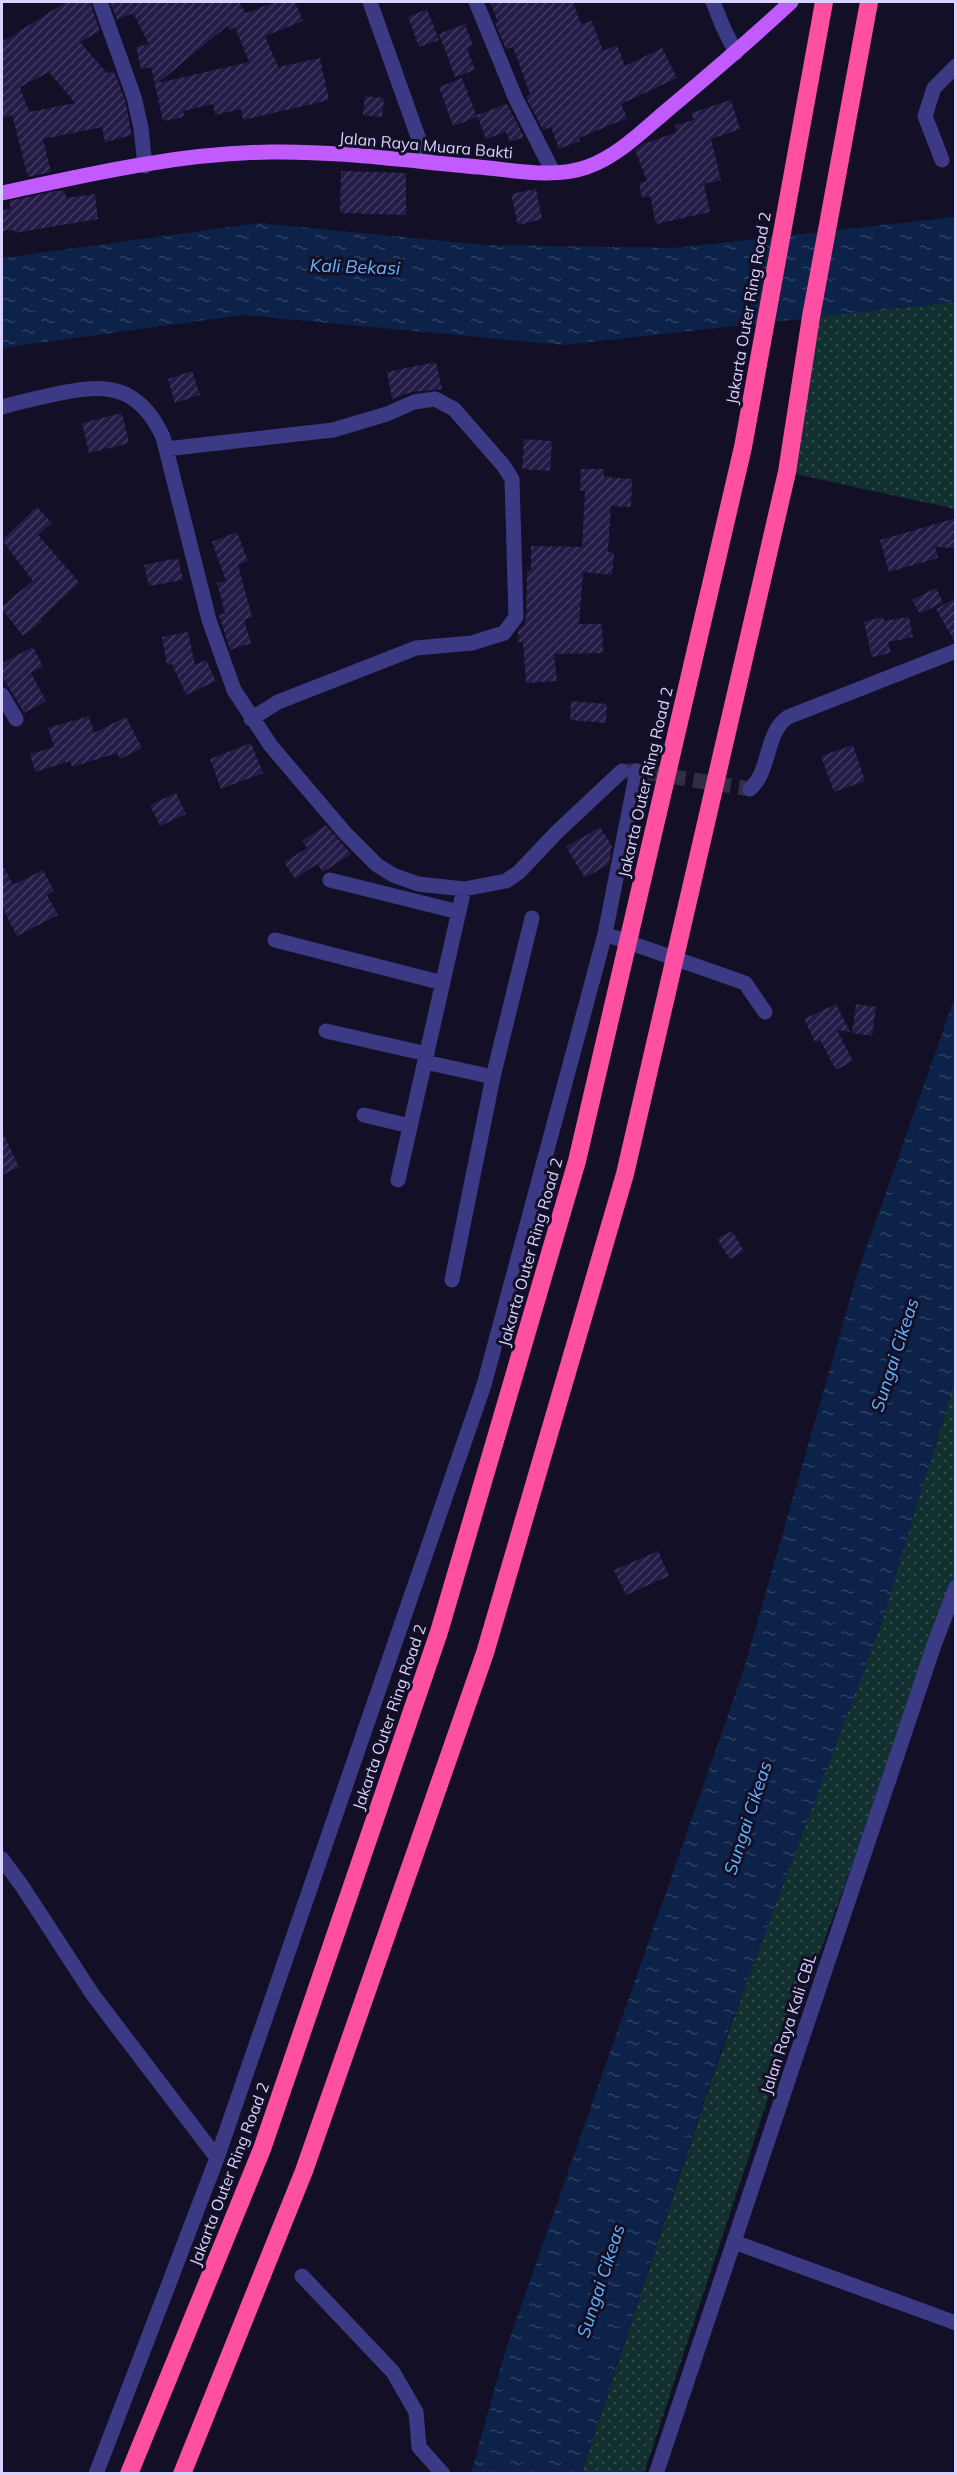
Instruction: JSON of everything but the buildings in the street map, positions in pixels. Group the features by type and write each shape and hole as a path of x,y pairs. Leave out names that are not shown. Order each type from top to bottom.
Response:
{"highway":[{"name":"Jakarta Outer Ring Road 2","path":"129,2474 262,2149 439,1632 577,1161 743,447 824,2"},
{"path":"182,2474 304,2171 485,1653 625,1174 787,472 810,317 869,2"}],"main road":[{"name":"Jalan Raya Muara Bakti","path":"2,193 70,178 181,160 271,152 347,155 553,172 587,168 606,158 646,128 736,53 791,2"}],"street":[{"path":"100,2 134,97 141,128 145,166"},
{"path":"370,2 427,162"},
{"path":"477,2 515,97 553,172"},
{"path":"713,2 736,53"},
{"path":"942,160 925,116 934,88 956,66"},
{"path":"2,407 91,387 121,391 146,408 155,420 166,449 209,620 234,690 251,719 317,802 377,865 393,875 418,884 464,889 506,881 519,872 557,832 629,771 605,934 484,1385 217,2158 96,2474"},
{"path":"166,449 333,430 387,414 414,402 435,399 454,409 503,465 512,479 516,617 504,633 472,643 416,648 278,702 251,719"},
{"path":"750,789 759,781 778,723 788,717 956,651"},
{"path":"2,695 16,719"},
{"path":"330,880 459,912"},
{"path":"398,1180 464,889"},
{"path":"452,1280 493,1077 532,918"},
{"path":"605,934 746,983 765,1012"},
{"path":"275,940 443,983"},
{"path":"326,1031 493,1077"},
{"path":"364,1115 410,1126"},
{"name":"Jalan Raya Kali CBL","path":"656,2474 929,1659 956,1587"},
{"path":"2,1859 93,1995 217,2158"},
{"path":"734,2242 956,2323"},
{"path":"302,2276 393,2372 416,2412 419,2447 443,2474"}],"green space":[{"path":"955,302 955,509 787,472 811,317"},
{"path":"955,1379 955,1587 785,2047 644,2473 581,2474 713,2075 935,1446"}],"water":[{"name":"Kali Bekasi","path":"955,217 956,302 563,345 243,315 2,348 2,258 259,223 485,245 675,248"},
{"name":"Sungai Cikeas","path":"955,997 955,1379 881,1625 717,2061 581,2473 471,2473 505,2352 743,1672 857,1274"}],"tunnel":[{"path":"625,771 750,789"}]}
